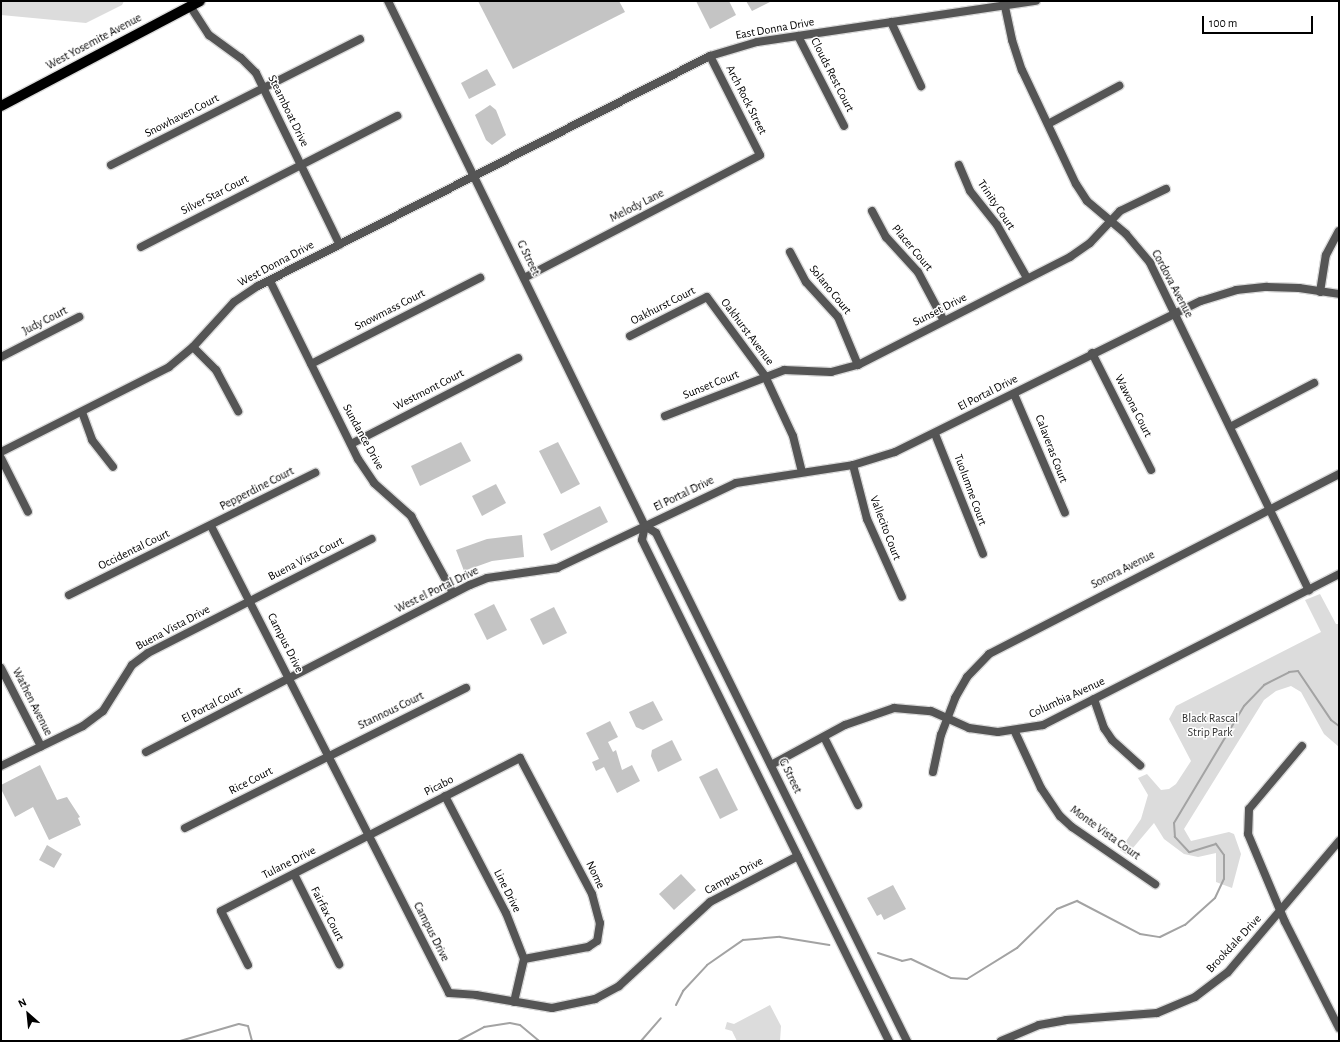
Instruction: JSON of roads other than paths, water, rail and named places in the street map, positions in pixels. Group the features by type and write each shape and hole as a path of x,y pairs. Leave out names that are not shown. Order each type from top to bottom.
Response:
{"main road":[{"name":"West Yosemite Avenue","path":"1,106 200,1"}],"street":[{"name":"G Street","path":"388,1 645,526 656,533 907,1041"},
{"name":"East Donna Drive","path":"474,176 710,56 752,43 1005,3 1036,1"},
{"name":"Cordova Avenue","path":"1005,3 1014,48 1048,124 1081,192 1143,254 1174,312 1309,590"},
{"name":"Steamboat Drive","path":"190,6 209,35 249,65 263,89 340,245"},
{"path":"891,22 921,86"},
{"name":"Clouds Rest Court","path":"798,36 844,126"},
{"name":"Snowhaven Court","path":"111,165 360,39"},
{"name":"Arch Rock Street","path":"710,56 760,155"},
{"path":"1048,124 1119,86"},
{"name":"Silver Star Court","path":"141,247 397,116"},
{"name":"Melody Lane","path":"524,278 760,155"},
{"name":"Trinity Court","path":"959,165 970,191 997,225 1027,278"},
{"name":"West Donna Drive","path":"1,452 157,374 193,347 234,302 270,281 474,176"},
{"name":"Sunset Drive","path":"765,376 784,370 831,372 858,365 1080,250 1120,211 1166,189"},
{"name":"Placer Court","path":"872,211 886,237 918,272 944,321"},
{"path":"1320,292 1326,255 1339,231"},
{"name":"Solano Court","path":"790,252 806,282 838,317 858,365"},
{"name":"Snowmass Court","path":"311,364 480,278"},
{"name":"Sundance Drive","path":"270,281 351,444 374,482 411,516 453,593"},
{"name":"El Portal Drive","path":"645,526 736,483 802,471 853,465 935,434 1174,312 1220,295 1252,288 1299,288 1339,294"},
{"name":"Oakhurst Court","path":"630,336 707,296"},
{"name":"Oakhurst Avenue","path":"707,296 765,376 793,436 802,471"},
{"name":"Judy Court","path":"1,357 79,317"},
{"path":"193,347 216,370 238,411"},
{"name":"Wawona Court","path":"1092,353 1151,470"},
{"name":"Westmont Court","path":"351,444 518,358"},
{"name":"Sunset Court","path":"665,416 765,376"},
{"path":"1230,427 1314,383"},
{"name":"Calaveras Court","path":"1014,394 1065,513"},
{"path":"82,412 92,440 113,467"},
{"name":"Tuolumne Court","path":"935,434 983,554"},
{"path":"1,458 28,512"},
{"name":"Vallecito Court","path":"853,465 871,530 902,597"},
{"name":"Pepperdine Court","path":"211,526 315,473"},
{"name":"Sonora Avenue","path":"933,772 946,718 967,677 999,647 1339,474"},
{"name":"Occidental Court","path":"69,595 211,526"},
{"name":"Campus Drive","path":"211,526 448,993 560,1008 586,1003 610,992 710,902 798,856"},
{"name":"G Street","path":"645,526 642,540 889,1041"},
{"name":"West el Portal Drive","path":"290,680 453,593 487,578 558,568 645,526"},
{"name":"Buena Vista Court","path":"250,601 372,539"},
{"name":"Columbia Avenue","path":"771,765 824,736 867,715 894,708 912,707 980,730 1015,732 1043,725 1339,574"},
{"name":"Buena Vista Drive","path":"1,766 83,726 103,710 132,665 148,653 250,601"},
{"name":"Wathen Avenue","path":"1,668 41,746"},
{"name":"El Portal Court","path":"146,752 290,680"},
{"name":"Stannous Court","path":"328,756 466,688"},
{"path":"1094,699 1104,728 1112,740 1140,766"},
{"name":"Monte Vista Court","path":"1015,732 1041,788 1060,816 1072,827 1155,884"},
{"path":"824,736 858,806"},
{"path":"1302,746 1249,809 1250,845 1339,1028"},
{"name":"Rice Court","path":"185,828 328,756"},
{"name":"Picabo","path":"369,836 520,758"},
{"name":"Nome","path":"520,758 592,894 600,923 597,940 588,947 524,959"},
{"name":"Line Drive","path":"445,796 506,913 524,959"},
{"name":"Tulane Drive","path":"248,966 221,912 369,836"},
{"name":"Brookdale Drive","path":"1001,1041 1039,1025 1145,1015 1176,1006 1195,997 1228,972 1339,841"},
{"name":"Fairfax Court","path":"294,874 339,964"},
{"path":"514,1002 524,959"}],"waterway":[{"path":"878,953 902,961 911,959 951,978 967,979 1017,948 1057,909 1077,901 1140,934 1160,937 1185,925 1215,898 1224,879 1224,855 1216,844 1189,852 1175,837 1174,823 1244,706 1264,685 1289,672 1298,671 1331,720 1339,726"},
{"path":"676,1005 683,991 707,965 743,940 780,937 829,945"},
{"path":"641,1041 661,1018"},
{"path":"458,1041 484,1027 510,1023 520,1025 539,1041"},
{"path":"180,1041 239,1024 248,1026 252,1041"}],"park label":[{"name":"Black Rascal Strip Park","path":"1210,726"}]}
